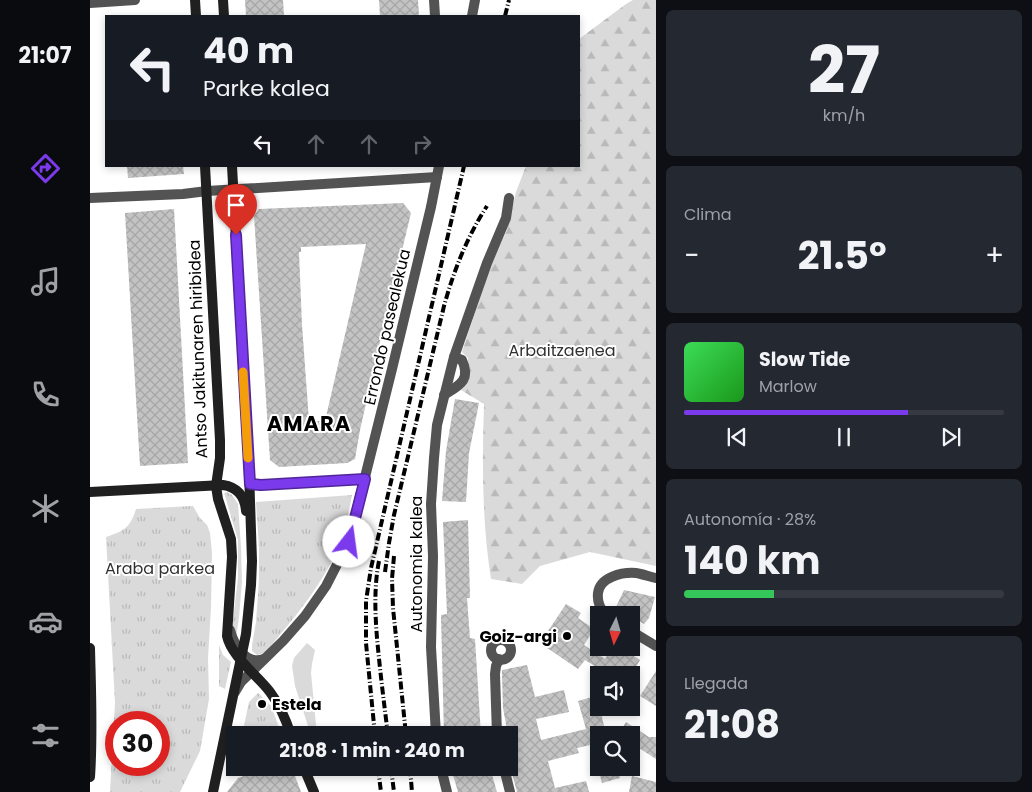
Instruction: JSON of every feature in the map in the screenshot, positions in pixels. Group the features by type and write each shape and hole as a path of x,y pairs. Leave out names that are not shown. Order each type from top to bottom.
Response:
{"main road":[{"path":"195,0 196,15"},
{"path":"223,0 224,15"},
{"name":"Antso Jakitunaren hiribidea","path":"205,167 220,440 220,458 216,485 218,498 231,539 232,562 226,630 228,642 234,652 241,656 275,698 287,726"},
{"path":"213,792 246,634 252,561 250,484 232,167"},
{"path":"90,492 216,485 228,486 238,491 242,496 246,507 247,528 251,536"},
{"path":"90,648 92,708 90,777"},
{"path":"307,776 314,792"}],"street":[{"path":"90,3 135,0"},
{"path":"434,0 435,15"},
{"path":"472,15 476,0"},
{"path":"90,198 183,194 206,190 438,171"},
{"name":"Errondo pasealekua","path":"264,659 305,616 326,586 349,542 401,333 438,171"},
{"name":"Autonomia kalea","path":"435,726 431,647 433,556 431,504 437,425 454,357 487,263 506,218 509,198"},
{"path":"444,395 458,387 464,378 466,370 462,360 454,357"},
{"path":"250,484 365,479"},
{"path":"600,606 598,597 602,583 617,574 636,573 656,578"},
{"path":"640,636 656,646"},
{"path":"241,656 256,661 264,659"},
{"path":"233,695 241,682 264,659"},
{"path":"497,726 495,674 499,659"},
{"path":"443,776 447,792"},
{"path":"506,776 510,792"}],"green space":[{"name":"Arbaitzaenea","path":"633,0 656,0 656,566 590,552 540,566 522,584 491,579 483,492 484,404 461,390 468,375 468,358 462,352 490,267 507,230 516,192 526,167 580,167 580,38"},
{"path":"227,492 232,495 238,504 241,547 242,582 236,638 233,620 238,578 238,540 224,493"},
{"path":"352,495 340,544 325,574 307,601 265,653 257,655 252,651 259,580 256,502"},
{"name":"Araba parkea","path":"193,506 207,525 210,533 212,553 208,658 209,699 200,751 180,792 110,792 111,776 170,776 170,711 115,711 106,537 126,528 136,509"},
{"path":"307,643 315,650 311,673 316,726 308,726 295,686 292,666 294,658"},
{"path":"219,645 223,655 231,662 225,689 219,686"},
{"path":"258,693 271,706 279,726 244,726 249,702"}],"building":[{"path":"245,0 283,0 284,15 246,15"},
{"path":"379,0 418,0 419,15 380,15"},
{"path":"127,167 183,167 184,174 128,178"},
{"path":"403,203 411,213 379,346 355,459 347,463 279,467 270,460 254,216 259,209","holes":["366,244 325,421 309,421 299,252 301,252 301,247"]},
{"path":"174,209 188,463 140,466 125,213"},
{"path":"455,399 479,403 469,453 466,502 442,501 446,451"},
{"path":"468,520 470,598 467,598 470,638 475,639 480,726 444,726 441,615 447,614 443,522"},
{"path":"624,590 655,597 649,618 644,624 640,622 640,606 616,606"},
{"name":"Goiz-argi","path":"566,604 581,613 578,618 590,626 590,635 584,645 590,649 590,656 600,656 605,659 607,656 634,656 640,660 636,666 595,666 585,660 578,669 540,643"},
{"path":"527,665 535,697 564,690 569,712 536,719 541,740 586,729 578,701 590,698 590,716 602,716 604,726 590,726 590,745 577,748 579,753 548,761 555,788 586,781 589,792 517,792 513,776 518,776 518,726 506,726 503,708 502,670"},
{"path":"656,671 656,706 640,696"},
{"path":"626,722 632,726 624,726"},
{"path":"640,731 649,737 656,737 656,759 640,749"},
{"path":"244,776 295,776 301,792 227,792 238,778"},
{"path":"453,776 492,776 497,792 458,792"},
{"path":"600,776 620,776 620,778 602,783"},
{"path":"632,776 656,782 656,792 629,792"}],"railway":[{"path":"505,15 509,0"},
{"path":"374,726 366,643 366,601 371,568 464,167"},
{"path":"385,572 394,515 444,306 462,254 487,206"},
{"path":"394,556 392,579 393,608 405,726"},
{"path":"379,561 377,570 376,619 387,726"},
{"path":"379,776 381,792"},
{"path":"392,776 394,792"},
{"path":"411,776 412,792"}],"slow traffic":[{"path":"243,372 248,458"}],"place":[{"name":"Goiz-argi","path":"567,636"},
{"name":"Estela","path":"262,704"}],"district":[{"name":"AMARA","path":"309,423"}],"route":[{"path":"236,235 250,484 365,479 349,542"}]}
